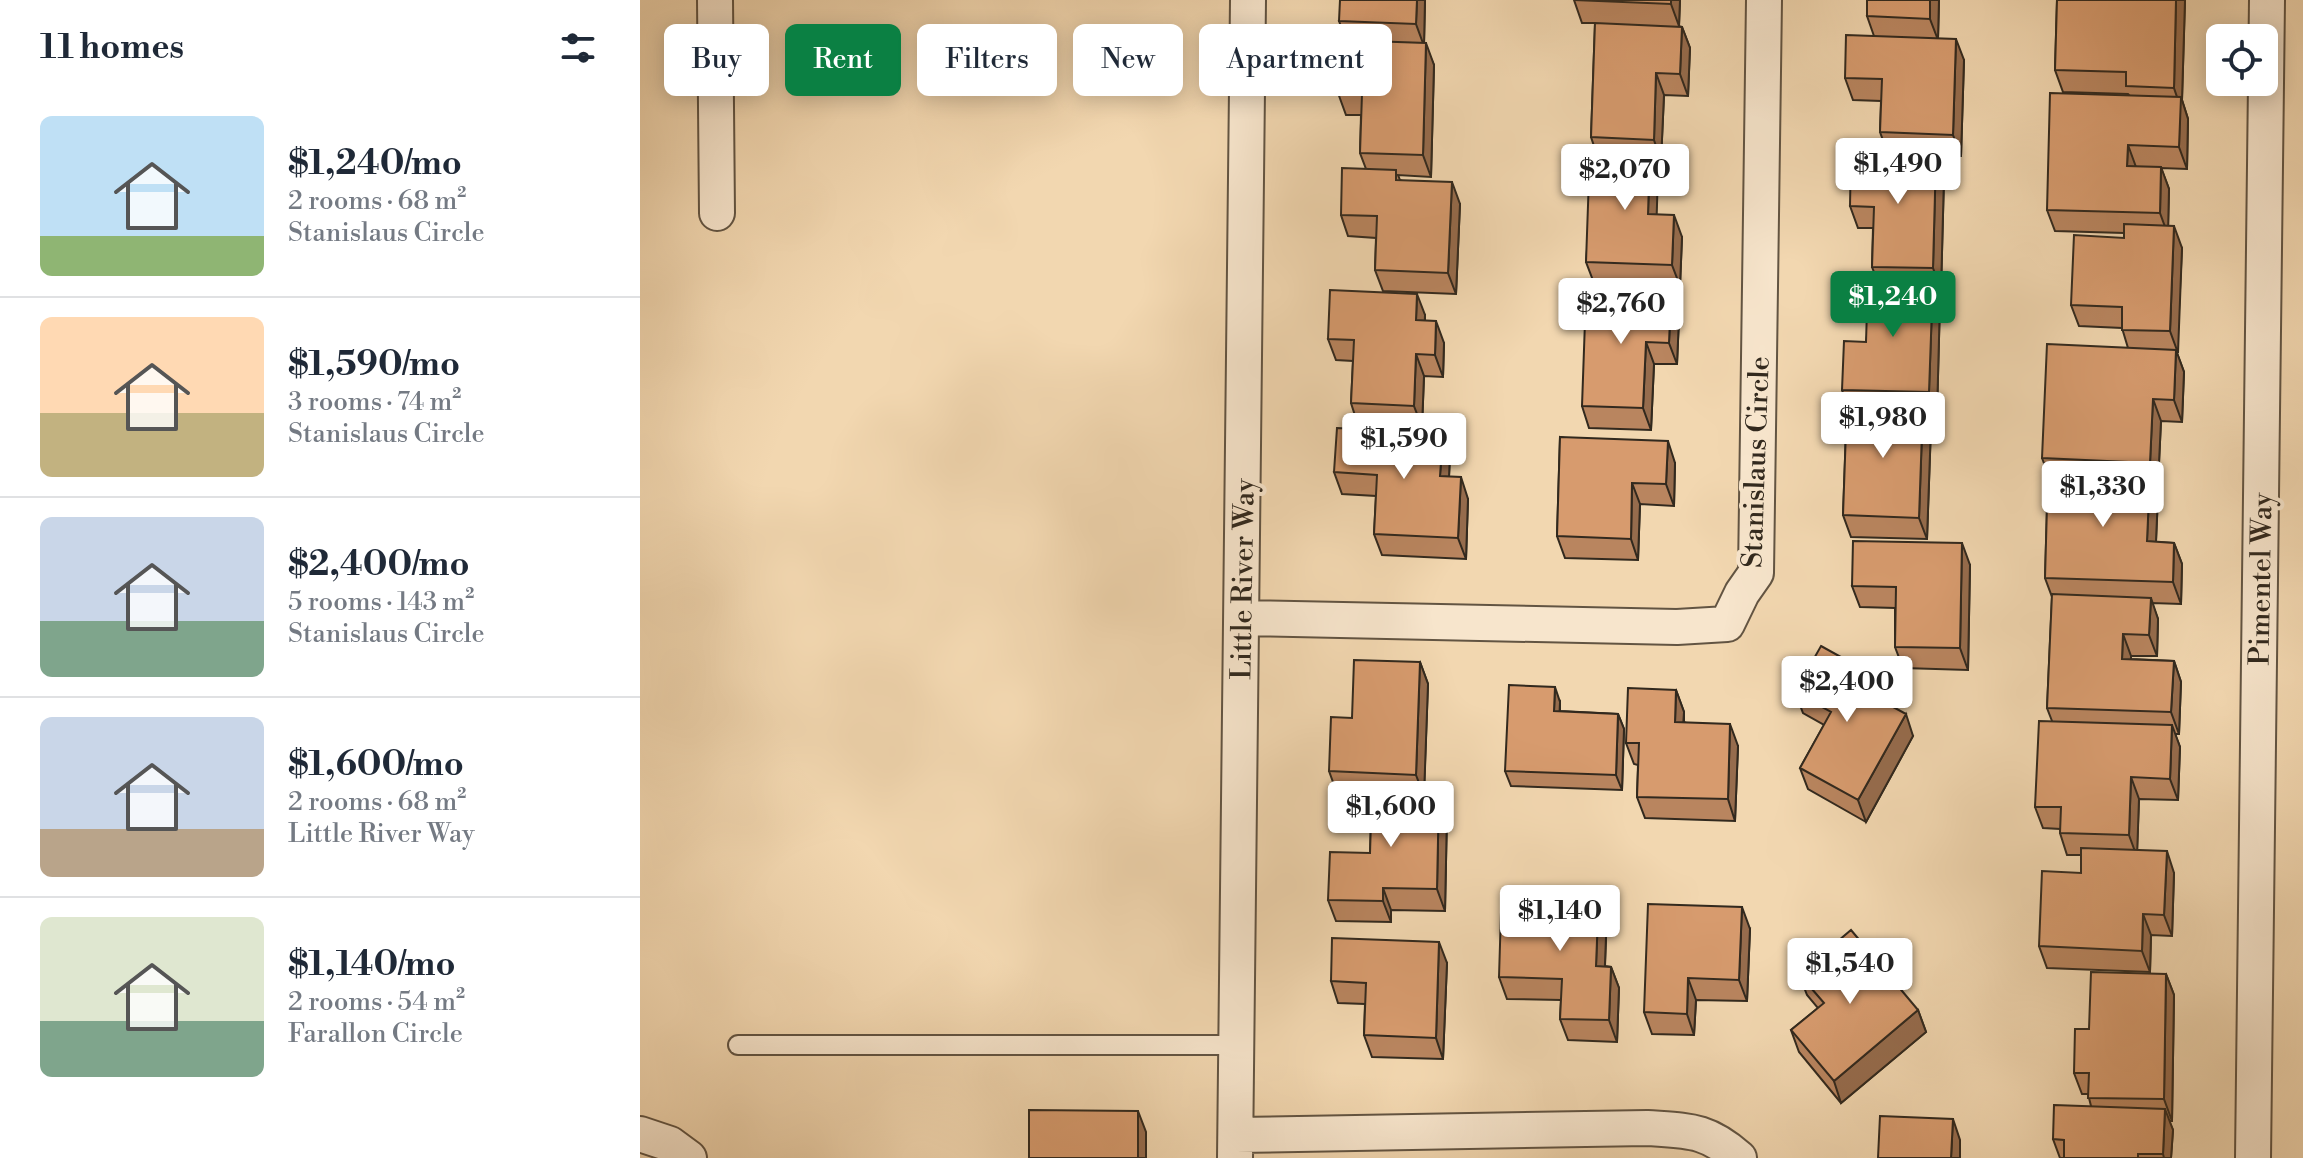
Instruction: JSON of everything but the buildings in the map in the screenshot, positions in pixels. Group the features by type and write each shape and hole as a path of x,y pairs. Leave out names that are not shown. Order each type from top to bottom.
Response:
{"street":[{"path":"715,0 717,213"},
{"name":"Little River Way","path":"1236,1147 1248,0"},
{"name":"Stanislaus Circle","path":"1242,618 1677,627 1727,624 1756,573 1764,0"},
{"name":"Pimentel Way","path":"2253,1158 2267,0"},
{"path":"1236,1147 1647,1128 1698,1131 1724,1145 1739,1158"},
{"path":"640,1134 670,1144 689,1158"}],"lane":[{"path":"738,1045 1236,1045"}]}
